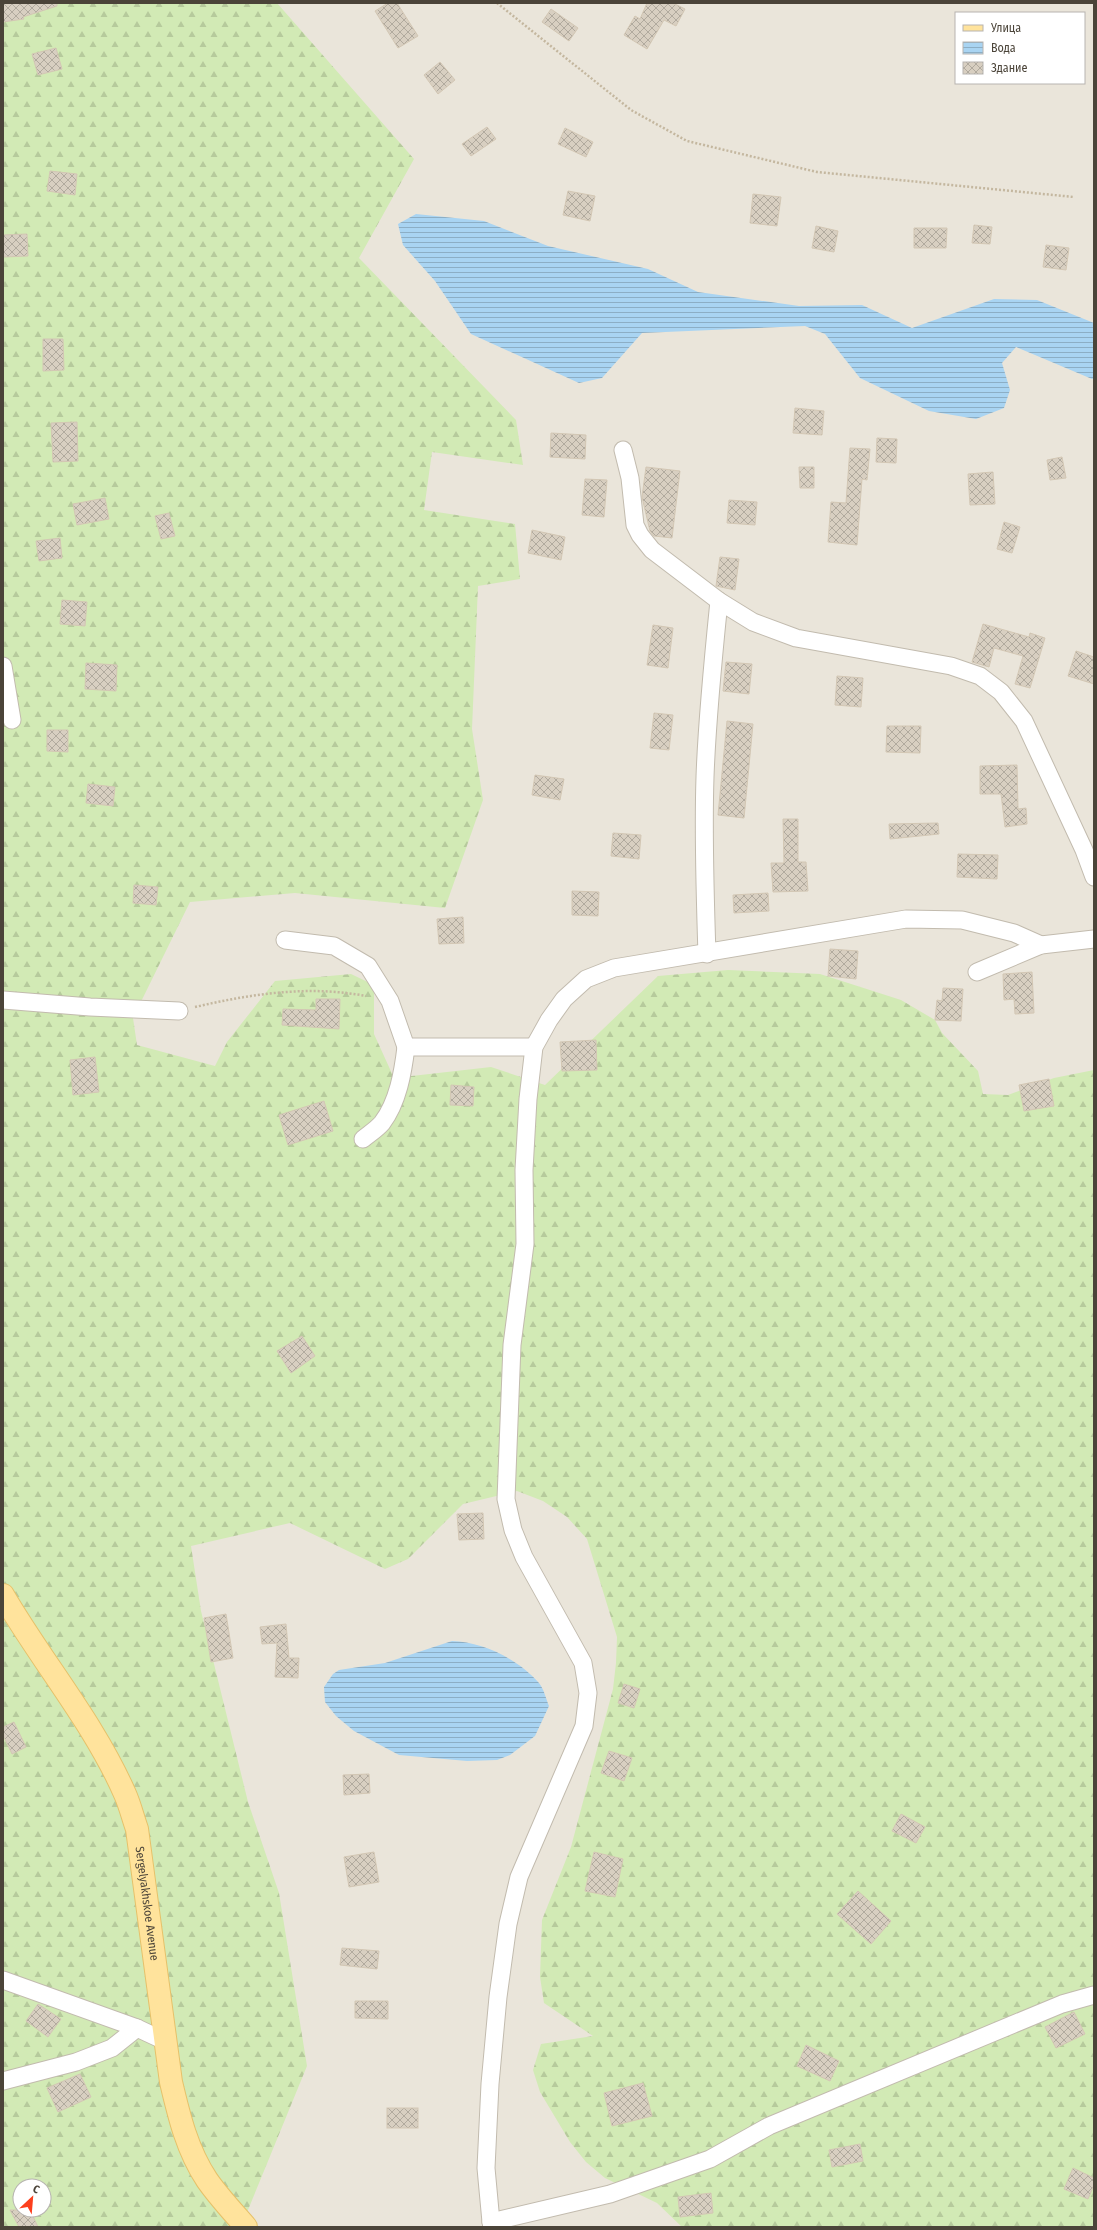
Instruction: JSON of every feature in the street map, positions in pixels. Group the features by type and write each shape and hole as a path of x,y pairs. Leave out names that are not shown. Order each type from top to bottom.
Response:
{"main road":[{"name":"Sergelyakhskoe Avenue","path":"3,1595 26,1634 105,1754 126,1795 136,1829 166,2042 179,2118 191,2152 207,2180 246,2227"}],"street":[{"path":"623,450 630,478 635,525 640,535 652,550 719,601 754,622 796,638 951,666 980,676 1002,692 1024,721 1081,844 1094,877"},
{"path":"707,954 704,866 705,777 710,689 719,601"},
{"path":"3,666 12,720"},
{"path":"1041,945 1014,932 962,920 906,919 707,954 614,968 586,979 564,999 549,1020 534,1047 528,1099 524,1170 525,1244 512,1345 506,1499 513,1530 524,1557 583,1663 588,1693 584,1726 519,1877 508,1924 498,1997 490,2084 486,2168 491,2225 610,2194 710,2159 768,2126 1062,2004 1094,1995"},
{"path":"977,972 1041,945 1094,939"},
{"path":"285,940 334,946 368,966 390,1001 406,1047 402,1077 393,1102 382,1123 363,1139"},
{"path":"3,1000 90,1007 179,1011"},
{"path":"406,1047 534,1047"},
{"path":"3,1980 138,2028 166,2042"},
{"path":"3,2080 76,2062 112,2048 138,2028"}],"path":[{"path":"497,3 631,110 686,141 817,172 1074,197"},
{"path":"179,1011 233,998 282,991 343,991 390,1001"}],"shaded area":[{"path":"3,3 1094,3 1094,2227 3,2227"}],"green space":[{"path":"3,3 277,3 414,159 359,258 516,420 523,465 432,452 424,510 515,524 520,579 478,586 472,729 483,800 445,908 295,893 190,902 133,1018 137,1045 215,1066 227,1042 275,981 351,974 374,985 374,1034 394,1078 491,1067 545,1085 658,976 728,970 820,974 901,1000 935,1020 942,1033 978,1071 983,1094 1008,1095 1054,1078 1094,1070 1094,2227 682,2227 657,2203 605,2178 586,2162 570,2142 540,2092 533,2070 541,2044 593,2036 544,2003 540,1977 542,1920 571,1847 613,1689 617,1637 587,1539 567,1517 543,1501 517,1491 463,1504 408,1559 385,1569 290,1523 191,1546 201,1611 248,1802 279,1893 307,2066 241,2227 3,2227"}],"water":[{"path":"416,214 484,221 548,246 648,269 698,292 799,306 862,305 912,328 994,299 1037,300 1094,323 1094,378 1092,379 1016,347 1002,363 1010,390 1004,408 976,419 929,411 860,378 825,334 805,326 642,333 602,378 579,383 471,334 435,281 403,245 398,224"},
{"path":"452,1641 464,1642 488,1648 499,1653 521,1666 531,1674 542,1688 549,1706 535,1736 510,1755 497,1760 467,1761 399,1755 354,1731 336,1716 325,1702 324,1687 333,1674 339,1670 385,1663"}],"building":[{"path":"3,3 57,3 57,6 23,17 24,19 3,22"},
{"path":"388,3 397,3 418,36 398,48 375,11"},
{"path":"647,3 673,3 685,9 676,26 664,20 647,49 624,35 635,16 640,19"},
{"path":"551,9 578,28 569,41 542,22"},
{"path":"56,48 62,69 38,75 32,54"},
{"path":"440,62 455,80 438,94 424,75"},
{"path":"487,127 496,139 471,156 462,144"},
{"path":"565,128 593,142 586,157 558,144"},
{"path":"50,171 77,174 75,195 47,191"},
{"path":"568,191 595,196 590,221 563,215"},
{"path":"753,194 781,197 777,226 750,223"},
{"path":"974,225 992,227 990,244 972,243"},
{"path":"816,226 838,231 834,252 812,248"},
{"path":"914,228 947,228 946,248 914,248"},
{"path":"27,234 28,256 3,257 3,235"},
{"path":"1046,245 1069,248 1066,270 1043,267"},
{"path":"43,339 63,339 64,370 43,371"},
{"path":"795,408 824,411 822,435 793,433"},
{"path":"77,422 78,461 53,462 51,423"},
{"path":"551,433 586,435 585,459 550,457"},
{"path":"877,438 897,439 896,463 876,462"},
{"path":"850,448 870,449 867,480 862,479 857,545 828,542 831,502 846,503"},
{"path":"1062,457 1066,478 1050,480 1047,460"},
{"path":"646,467 680,471 672,538 654,536 650,531 642,497"},
{"path":"799,467 814,467 814,488 800,488"},
{"path":"993,472 995,504 970,505 968,474"},
{"path":"585,479 607,480 604,517 582,515"},
{"path":"105,498 109,519 77,525 73,504"},
{"path":"729,500 757,502 755,525 727,523"},
{"path":"169,513 175,536 161,539 155,516"},
{"path":"1004,522 1020,527 1012,553 997,549"},
{"path":"532,530 565,537 561,560 528,553"},
{"path":"60,538 62,558 39,561 36,541"},
{"path":"720,557 739,559 735,590 716,586"},
{"path":"62,600 87,602 85,626 60,624"},
{"path":"983,624 1029,637 1030,633 1045,638 1030,688 1015,684 1023,656 994,648 989,667 972,662"},
{"path":"653,625 673,628 668,668 647,665"},
{"path":"1076,651 1094,657 1094,684 1068,676"},
{"path":"726,662 752,664 749,694 723,691"},
{"path":"86,663 117,665 116,691 85,689"},
{"path":"837,676 863,678 861,707 835,705"},
{"path":"654,713 673,715 669,750 650,748"},
{"path":"727,721 753,724 744,818 718,815"},
{"path":"887,726 921,726 920,753 886,752"},
{"path":"47,730 68,730 68,752 47,751"},
{"path":"1017,765 1018,809 1026,808 1027,824 1005,827 1001,794 980,794 980,766"},
{"path":"535,775 564,779 560,800 532,795"},
{"path":"88,784 115,787 113,806 86,803"},
{"path":"783,819 798,819 798,862 806,862 808,891 773,892 771,863 784,863"},
{"path":"938,823 939,834 890,839 889,824"},
{"path":"613,833 641,835 639,859 611,856"},
{"path":"958,854 998,855 997,879 957,877"},
{"path":"134,885 158,887 156,905 133,903"},
{"path":"572,891 599,892 598,916 572,915"},
{"path":"768,893 769,911 734,913 733,895"},
{"path":"463,917 464,943 439,944 437,919"},
{"path":"830,949 858,951 856,979 828,976"},
{"path":"1032,972 1034,1013 1015,1014 1014,999 1004,1000 1003,974"},
{"path":"943,988 963,989 961,1021 935,1020 937,1000 942,1001"},
{"path":"316,999 340,999 339,1029 282,1025 283,1009 316,1010"},
{"path":"596,1040 597,1070 562,1071 560,1042"},
{"path":"95,1057 99,1092 73,1095 70,1060"},
{"path":"1049,1079 1054,1106 1024,1111 1019,1085"},
{"path":"451,1085 474,1087 473,1106 450,1105"},
{"path":"324,1101 333,1131 288,1145 279,1115"},
{"path":"302,1336 315,1356 291,1373 277,1351"},
{"path":"483,1513 484,1539 459,1540 457,1514"},
{"path":"226,1614 233,1658 211,1662 204,1618"},
{"path":"286,1624 289,1658 299,1658 298,1678 275,1677 277,1643 262,1644 260,1627"},
{"path":"624,1684 640,1689 634,1708 618,1703"},
{"path":"14,1722 26,1747 12,1754 3,1735 3,1727"},
{"path":"609,1751 632,1758 624,1781 601,1773"},
{"path":"369,1774 370,1793 344,1795 343,1775"},
{"path":"901,1814 925,1827 916,1843 892,1831"},
{"path":"374,1852 379,1882 349,1887 344,1857"},
{"path":"594,1852 623,1859 615,1897 585,1891"},
{"path":"858,1891 891,1921 871,1944 837,1914"},
{"path":"342,1948 379,1951 377,1969 340,1965"},
{"path":"355,2001 388,2001 388,2019 355,2018"},
{"path":"38,2004 61,2019 48,2037 26,2021"},
{"path":"1074,2012 1085,2034 1056,2048 1045,2027"},
{"path":"806,2045 839,2061 830,2081 797,2066"},
{"path":"80,2074 91,2097 58,2112 47,2088"},
{"path":"643,2083 652,2116 612,2126 604,2093"},
{"path":"387,2108 418,2108 418,2128 387,2128"},
{"path":"860,2144 863,2161 832,2167 829,2150"},
{"path":"1073,2168 1094,2178 1094,2185 1088,2199 1064,2189"},
{"path":"711,2193 713,2213 680,2217 678,2197"},
{"path":"14,2218 34,2218 38,2227 19,2227"}]}
